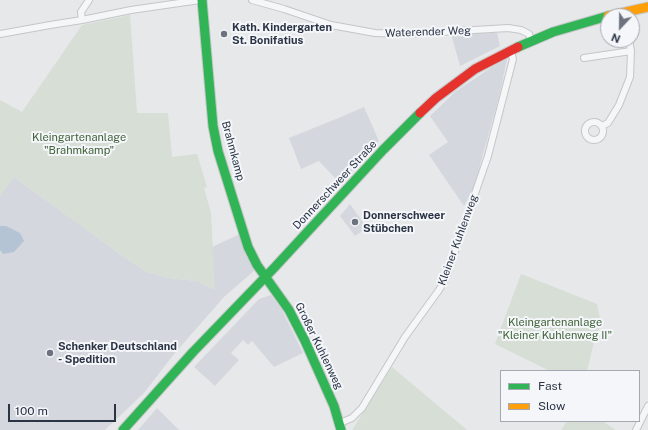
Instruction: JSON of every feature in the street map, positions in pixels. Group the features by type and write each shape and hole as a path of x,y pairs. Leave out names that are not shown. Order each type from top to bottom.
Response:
{"main road":[{"name":"Brahmkamp","path":"201,0 213,126 218,151 248,247 257,265 267,277"},
{"name":"Donnerschweer Straße","path":"123,430 193,352 267,277 378,155 436,98 461,78 510,50 563,28 600,18"},
{"name":"Großer Kuhlenweg","path":"267,277 289,310 305,341 329,394 340,427"}],"street":[{"path":"82,20 81,12 89,0"},
{"path":"0,34 131,10 201,0"},
{"name":"Waterender Weg","path":"252,0 331,25 375,34 407,34 508,28 521,30 529,34 531,40"},
{"path":"602,126 608,123 619,105 630,77 630,48"},
{"name":"Kleiner Kuhlenweg","path":"340,427 362,408 405,337 439,290 444,280 488,156 512,59 510,50"},
{"path":"584,58 631,51"},
{"path":"636,430 648,406"}],"shaded area":[{"path":"497,33 500,46 460,66 451,34"},
{"path":"507,59 499,97 474,187 464,206 429,155 448,142 430,116 455,92 492,67"},
{"path":"364,107 379,141 351,172 339,182 319,161 301,169 289,138"},
{"path":"14,177 147,272 170,278 197,281 214,289 212,247 240,234 245,254 255,270 224,297 174,354 144,393 105,430 0,430 0,196"},
{"path":"350,204 367,228 355,236 340,216"},
{"path":"271,295 282,310 303,353 274,367 252,341 248,345 243,340 231,353 239,360 215,386 194,367 259,299"},
{"path":"157,408 179,430 138,430"}],"green space":[{"name":"Kleingartenanlage \"Brahmkamp\"","path":"130,15 137,113 168,113 172,157 197,154 207,187 204,188 211,213 215,289 197,281 170,278 147,272 14,177 0,196 0,100 22,112 82,25"},
{"name":"Kleingartenanlage \"Kleiner Kuhlenweg II\"","path":"521,274 597,304 601,324 593,346 587,370 548,370 495,344"},
{"path":"392,367 467,430 352,430"},
{"path":"566,422 604,422 616,430 561,430"}],"water":[{"path":"0,226 6,226 20,233 24,241 14,252 3,254 0,250"}],"traffic: fast":[{"path":"202,0 213,126 218,151 248,247 257,265 289,310 305,341 334,406 341,430"},
{"path":"518,47 553,32 600,18"},
{"path":"123,430 193,352 274,268 383,150 420,113"}],"traffic: slow":[{"path":"640,9 648,7"}],"traffic: jam":[{"path":"420,113 436,98 475,69 518,47"}],"place":[{"name":"Kath. Kindergarten St. Bonifatius","path":"224,34"},
{"name":"Donnerschweer Stübchen","path":"355,222"},
{"name":"Schenker Deutschland - Spedition","path":"50,353"}]}
